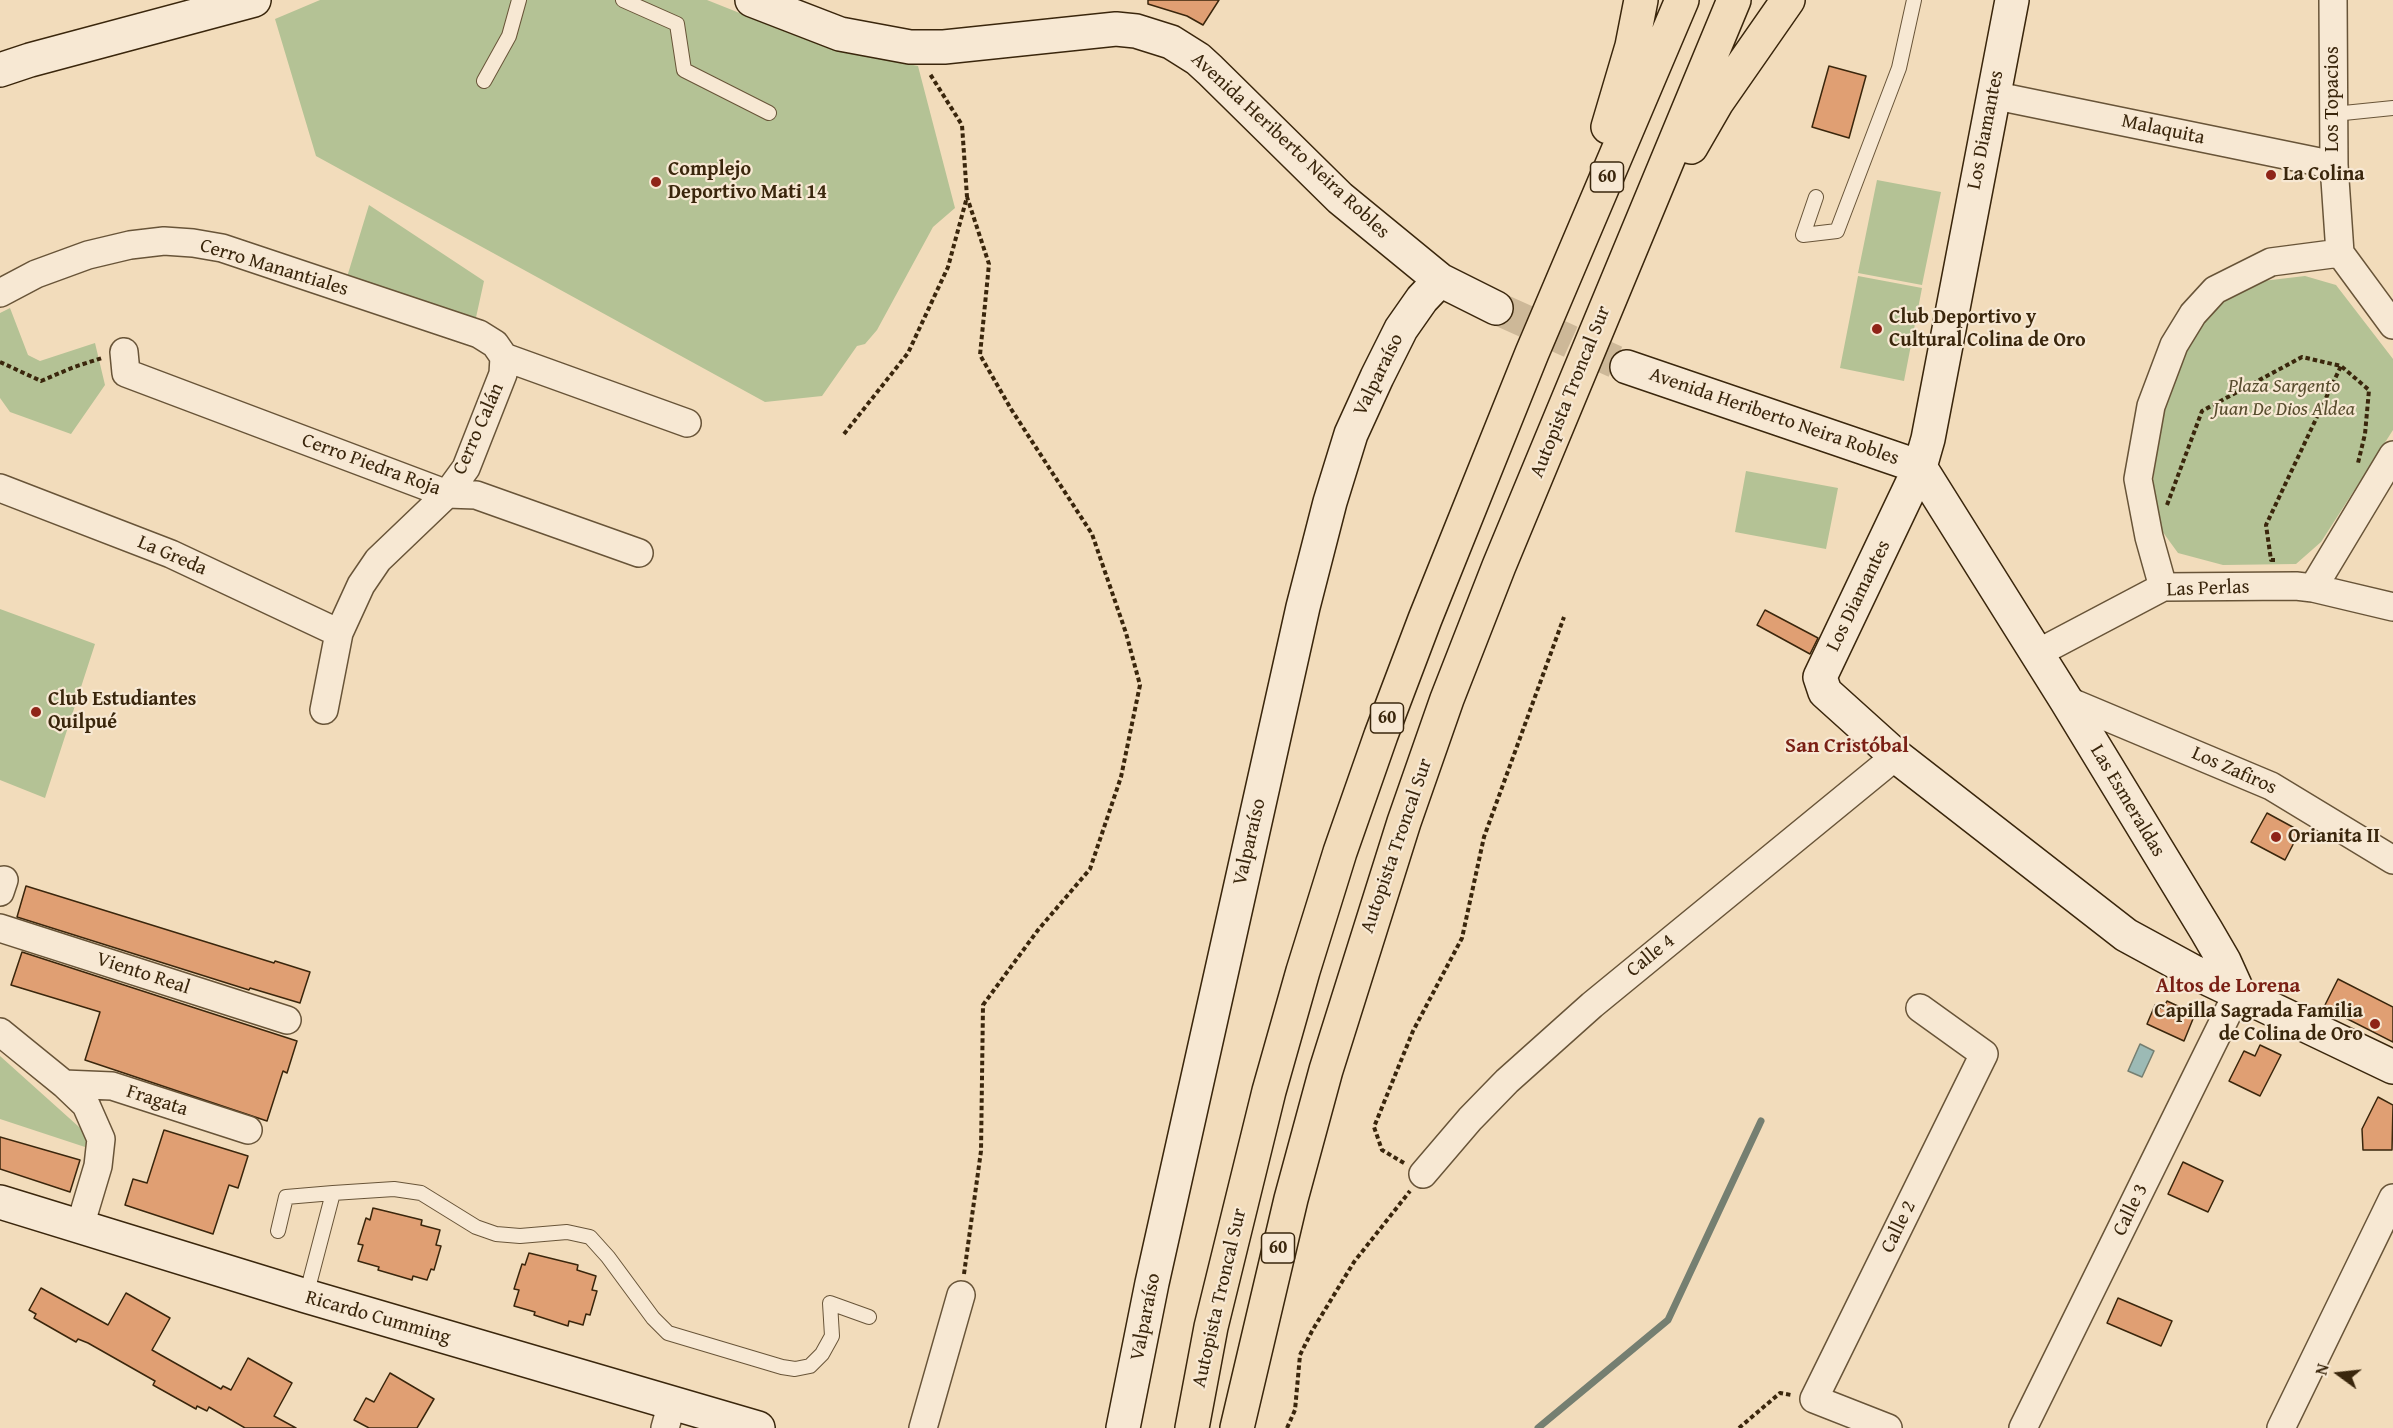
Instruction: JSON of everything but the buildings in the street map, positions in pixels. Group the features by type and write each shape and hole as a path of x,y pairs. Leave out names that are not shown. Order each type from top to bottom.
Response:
{"highway":[{"name":"Autopista Troncal Sur","path":"1532,353 1617,98 1632,46 1641,0"},
{"name":"Autopista Troncal Sur","path":"1191,1428 1211,1326 1269,1091 1333,874 1381,735 1421,629 1532,353 1682,0"},
{"name":"Autopista Troncal Sur","path":"1236,1428 1285,1221 1323,1081 1400,833 1447,699 1616,282 1734,0"},
{"name":"Autopista Troncal Sur","path":"1616,282 1717,102 1788,0"}],"main road":[{"path":"0,70 254,0"},
{"name":"Avenida Heriberto Neira Robles","path":"752,0 840,34 910,47 944,47 1116,29 1136,31 1171,42 1198,59 1340,198 1440,280 1496,308"},
{"name":"Los Diamantes","path":"2012,0 1929,434 1920,467 1820,677 1825,692 1896,756 2126,935 2165,957 2238,992"},
{"name":"Valparaíso","path":"1123,1428 1160,1248 1287,676 1330,502 1351,434 1377,377 1401,329 1422,299 1440,280"},
{"name":"Avenida Heriberto Neira Robles","path":"1627,367 1920,467"},
{"name":"Las Esmeraldas","path":"1920,467 2066,700 2224,961 2238,992"},
{"path":"2238,992 2393,1067"},
{"name":"Ricardo Cumming","path":"0,1202 306,1296 668,1415 758,1428"}],"street":[{"name":"Los Topacios","path":"2333,0 2334,165 2340,253"},
{"name":"Malaquita","path":"1992,95 2334,165"},
{"name":"Cerro Manantiales","path":"0,293 36,274 88,255 130,245 164,241 193,243 222,248 479,334 495,344 504,357"},
{"path":"2163,587 2149,537 2138,479 2151,406 2174,345 2193,314 2215,290 2271,262 2340,253 2393,325"},
{"name":"Cerro Piedra Roja","path":"124,352 126,373 447,494 476,495 639,553"},
{"path":"504,357 687,423"},
{"name":"Cerro Calán","path":"324,710 339,633 361,585 378,560 447,494 466,468 503,374 504,357"},
{"path":"2313,588 2393,455"},
{"name":"La Greda","path":"0,488 171,554 339,633"},
{"name":"Las Perlas","path":"2036,654 2163,587 2296,586 2313,588 2393,608"},
{"name":"Los Zafiros","path":"2066,700 2271,786 2393,860"},
{"name":"Calle 4","path":"1423,1174 1500,1088 1592,1005 1896,756"},
{"name":"Viento Real","path":"0,928 287,1020"},
{"name":"Calle 3","path":"2023,1428 2238,992"},
{"name":"Calle 2","path":"1814,1399 1984,1054 1920,1008"},
{"path":"0,1032 87,1105 101,1139 98,1166 80,1226"},
{"name":"Fragata","path":"64,1084 112,1086 248,1130"},
{"path":"2281,1428 2393,1198"},
{"path":"923,1428 961,1295"},
{"path":"1814,1399 1888,1428"}],"lane":[{"path":"484,81 509,36 519,0"},
{"path":"622,0 677,24 684,70 769,113"},
{"path":"1816,197 1803,235 1837,231 1899,68 1914,0"},
{"path":"2334,114 2393,108"},
{"path":"278,1231 286,1197 394,1189 421,1193 476,1227 496,1234 520,1236 567,1232 590,1237 608,1257 653,1318 668,1333 795,1369 810,1366 822,1354 832,1336 830,1303 869,1317"},
{"path":"306,1296 333,1193"}],"path":[{"path":"910,47 962,125 967,197 989,264 980,355 1011,409 1092,534 1126,633 1140,685 1121,777 1090,869 1038,930 983,1005 981,1151 961,1295"},
{"path":"844,434 908,353 948,267 967,197"},
{"path":"0,362 41,381 74,367 124,352"},
{"path":"2149,537 2169,501 2202,411 2302,357 2341,366 2369,390 2365,434 2357,468"},
{"path":"2280,561 2271,560 2266,525 2341,366"},
{"path":"1287,1428 1294,1410 1300,1355 1312,1331 1354,1262 1423,1174 1382,1150 1374,1127 1413,1031 1462,938 1484,837 1564,617"},
{"path":"1739,1428 1780,1393 1814,1399"}],"green space":[{"name":"Complejo Deportivo Mati 14","path":"320,0 707,0 825,47 918,66 955,208 933,227 877,330 865,344 857,346 822,396 765,402 316,156 275,19"},
{"path":"1877,180 1941,192 1922,285 1858,273"},
{"path":"369,205 484,281 475,322 347,277"},
{"path":"1858,276 1922,288 1904,381 1840,368"},
{"name":"Plaza Sargento Juan De Dios Aldea","path":"2305,276 2336,285 2393,359 2393,430 2321,542 2296,564 2223,565 2178,553 2162,531 2153,481 2164,401 2184,350 2214,309 2254,282"},
{"path":"10,308 28,355 40,361 95,343 105,385 71,434 10,412 0,398 0,313"},
{"path":"1746,471 1838,488 1826,549 1735,532"},
{"name":"Club Estudiantes Quilpué","path":"0,609 95,644 45,798 0,780"},
{"path":"0,1056 88,1135 85,1147 0,1119"}],"water":[{"path":"2140,1044 2154,1051 2142,1077 2128,1071"}],"waterway":[{"path":"1538,1428 1668,1320 1761,1121"}],"tunnel":[{"path":"1496,308 1627,367"}],"place":[{"name":"La Colina","path":"2271,175"},
{"name":"Complejo Deportivo Mati 14","path":"656,182"},
{"name":"Club Deportivo y Cultural Colina de Oro","path":"1877,329"},
{"name":"Club Estudiantes Quilpué","path":"36,712"},
{"name":"Orianita II","path":"2276,837"},
{"name":"Capilla Sagrada Familia de Colina de Oro","path":"2375,1024"}],"district":[{"name":"San Cristóbal","path":"1847,747"},
{"name":"Altos de Lorena","path":"2228,987"}]}
